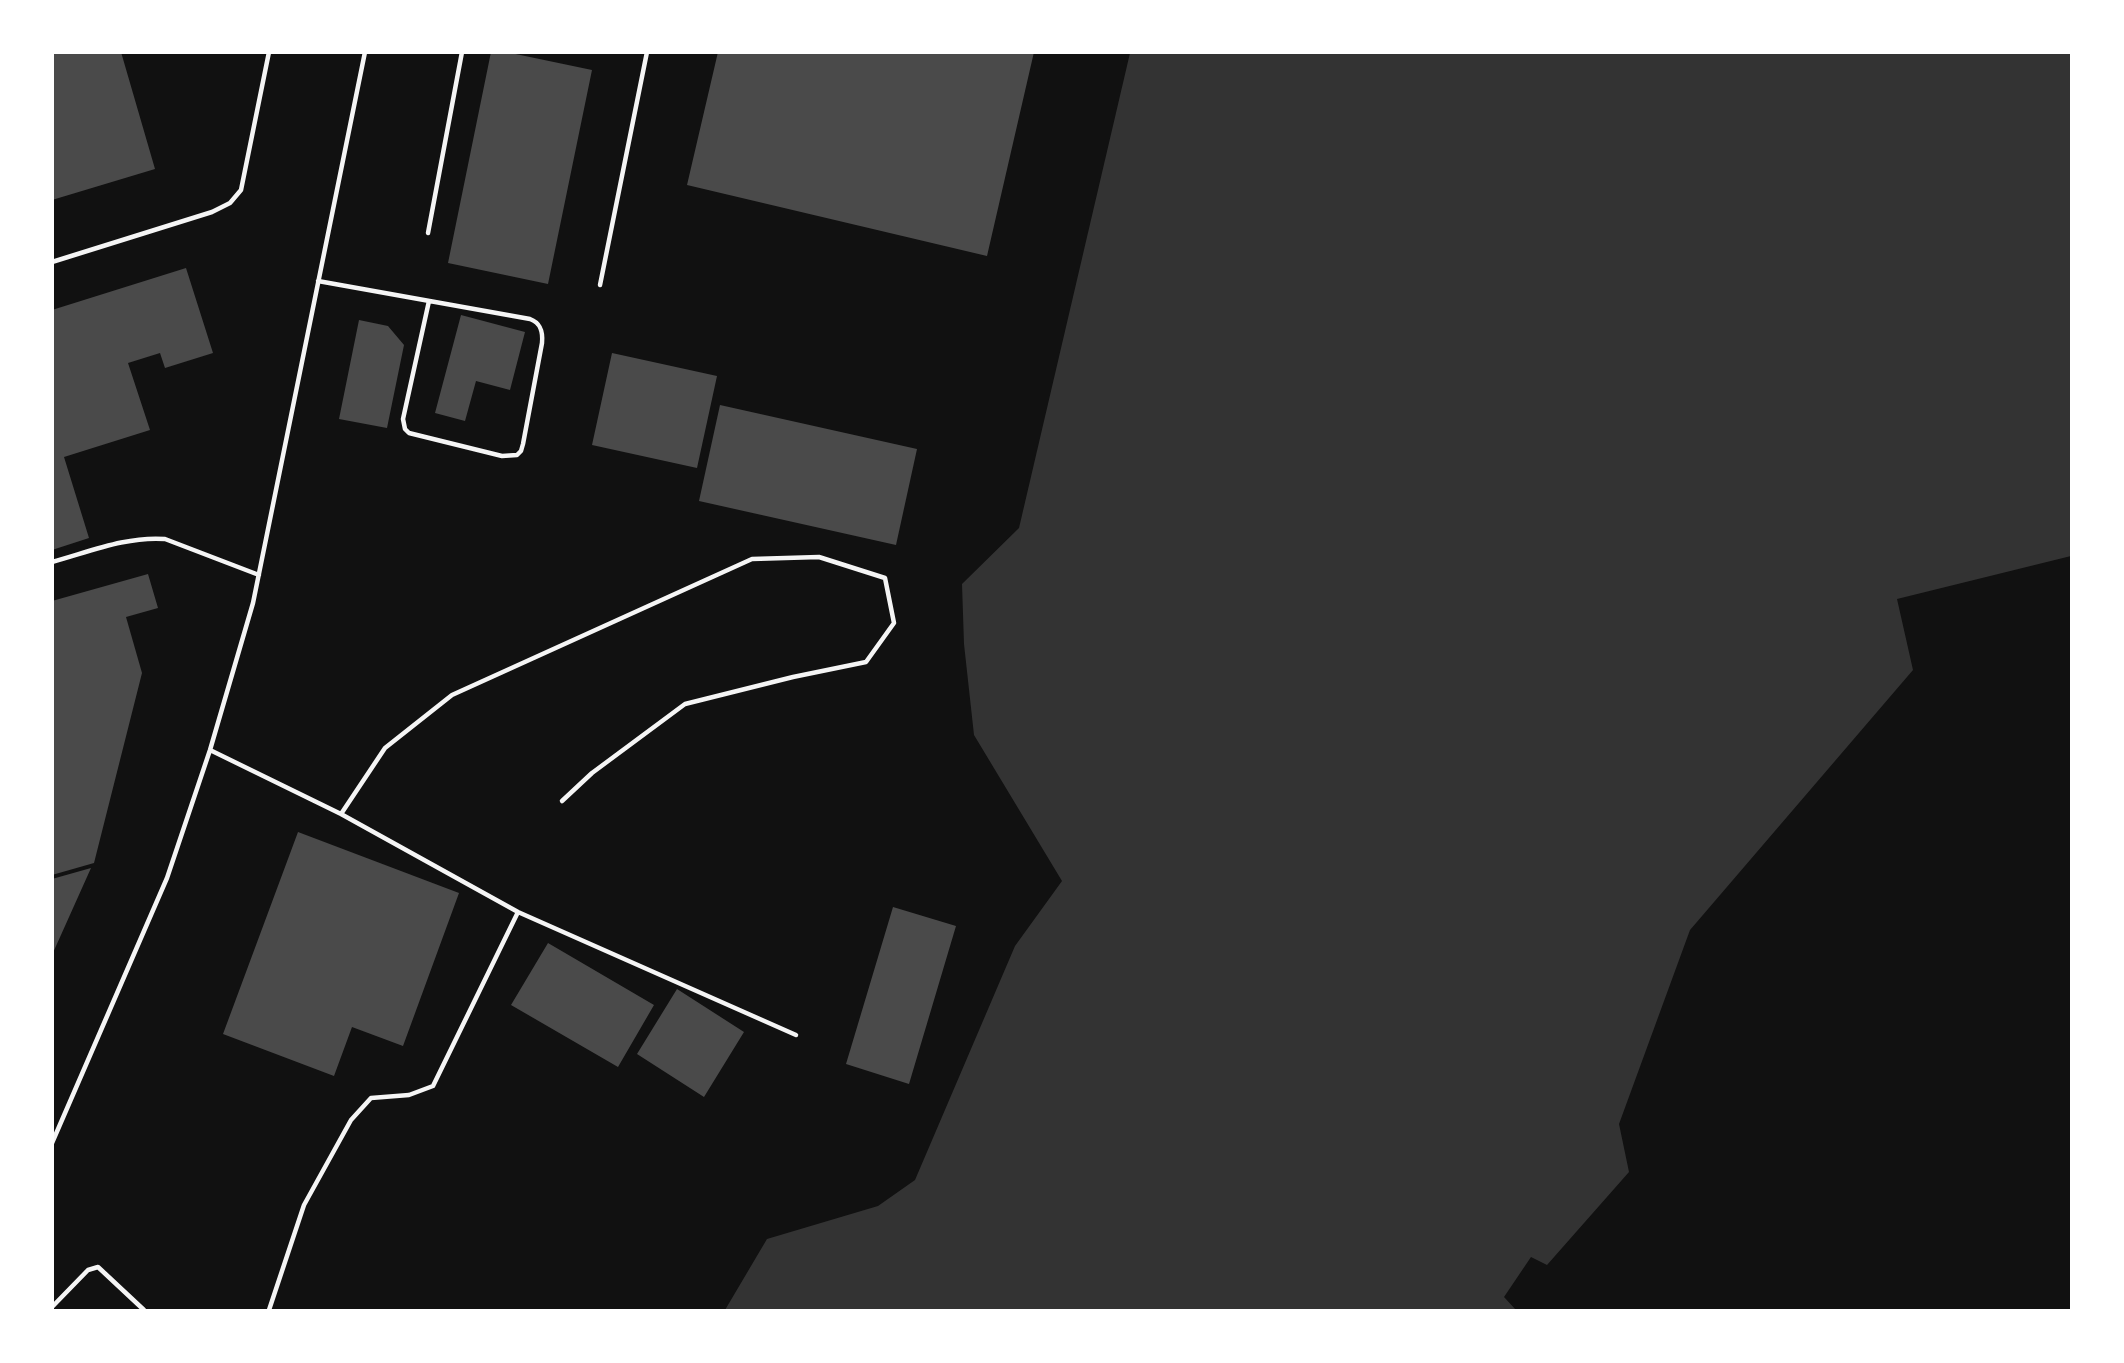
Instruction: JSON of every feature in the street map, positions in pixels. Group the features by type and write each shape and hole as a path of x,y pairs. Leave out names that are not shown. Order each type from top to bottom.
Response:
{"lane":[{"path":"52,262 212,212 230,203 241,190 269,52"},
{"path":"52,1143 167,878 210,750 253,603 365,52"},
{"path":"428,233 462,52"},
{"path":"600,285 647,52"},
{"path":"318,281 530,319 539,325 543,332 542,343 523,444 517,455 502,456 409,433 405,429 403,419 429,301"},
{"path":"52,562 132,540 165,539 259,575"},
{"path":"341,814 385,748 452,695 752,559 819,557 885,578 894,623 866,662 793,677 685,704 592,772 562,801"},
{"path":"210,750 341,814 518,912 796,1035"},
{"path":"269,1311 304,1205 351,1120 371,1098 409,1095 433,1086 518,912"},
{"path":"52,1307 88,1270 98,1267 144,1311"}],"shaded area":[{"path":"1130,53 2071,53 2071,556 1897,599 1913,670 1690,930 1619,1124 1629,1172 1547,1265 1531,1257 1504,1297 1516,1310 725,1310 767,1239 878,1206 915,1180 1015,946 1062,881 974,735 964,644 962,584 1019,528"}],"building":[{"path":"52,52 121,52 155,169 52,200"},
{"path":"491,52 506,52 592,70 548,284 448,263"},
{"path":"718,52 1034,52 987,256 687,185"},
{"path":"186,268 213,353 165,368 160,353 128,363 150,430 64,457 89,538 52,550 52,310"},
{"path":"461,315 525,332 510,390 476,381 465,421 435,413"},
{"path":"359,320 388,326 404,345 387,428 339,419"},
{"path":"612,353 717,376 697,468 592,445"},
{"path":"720,405 917,449 896,545 699,501"},
{"path":"148,574 158,608 126,617 142,673 94,863 52,875 52,601"},
{"path":"298,832 459,893 403,1046 352,1027 334,1076 223,1034"},
{"path":"91,868 52,955 52,879"},
{"path":"893,907 956,926 909,1084 846,1064"},
{"path":"548,943 654,1005 618,1067 511,1005"},
{"path":"677,989 744,1032 704,1097 637,1054"}]}
